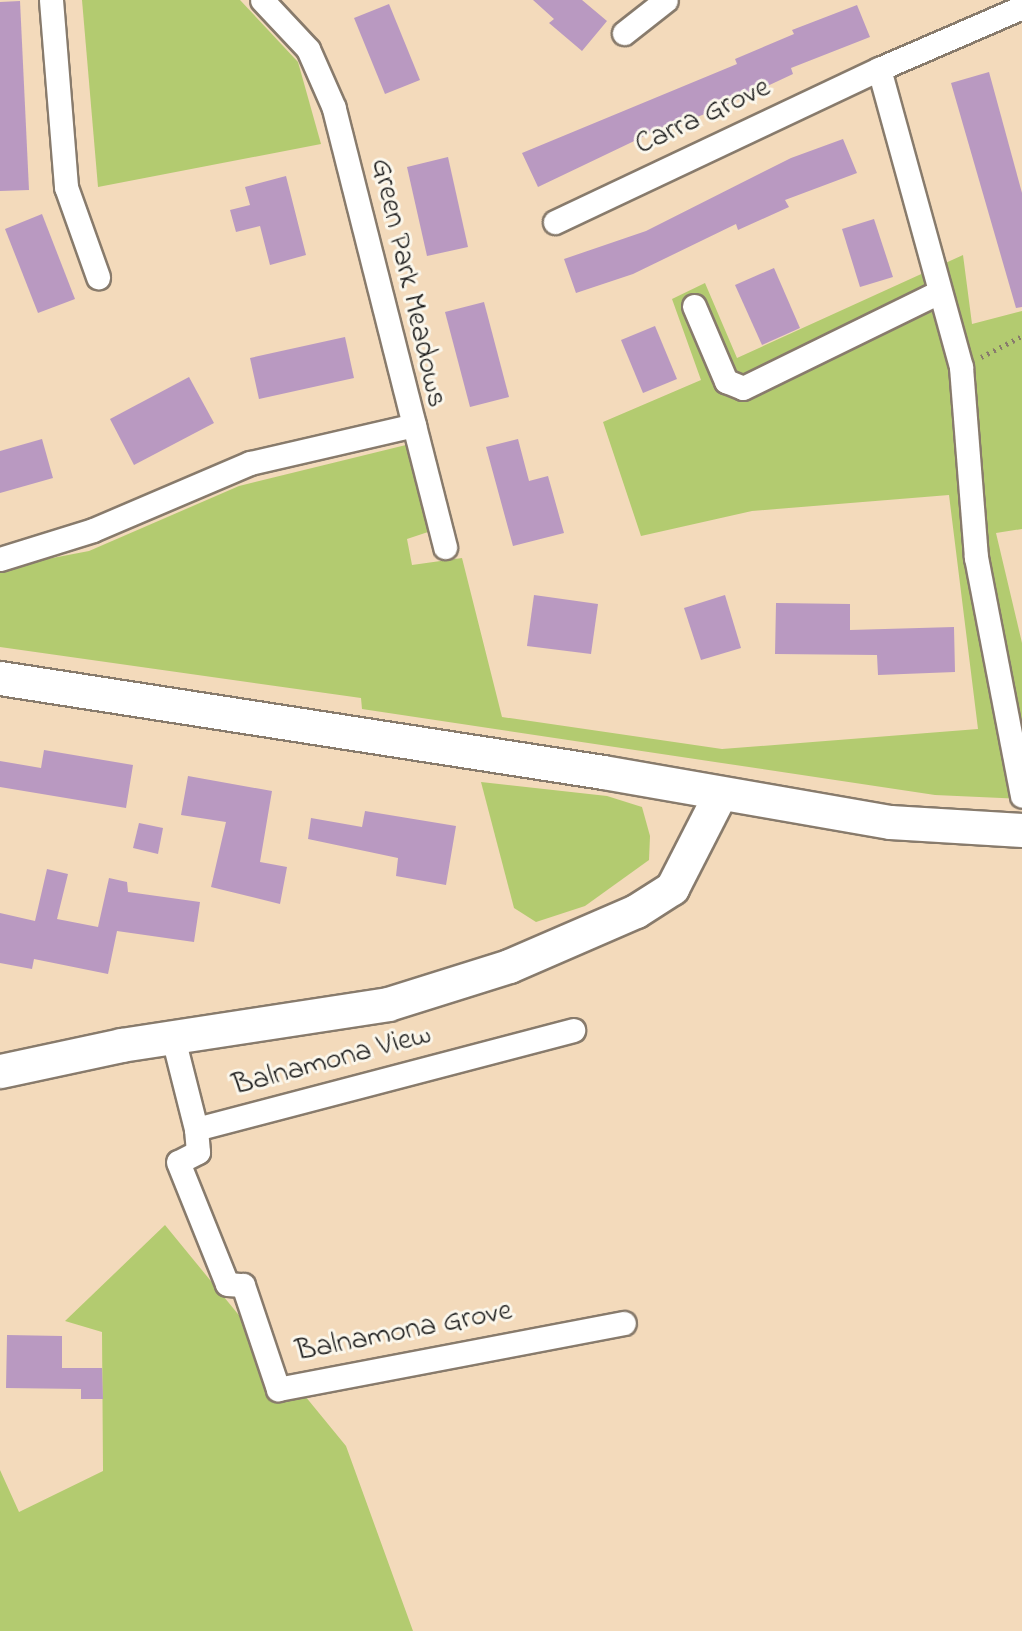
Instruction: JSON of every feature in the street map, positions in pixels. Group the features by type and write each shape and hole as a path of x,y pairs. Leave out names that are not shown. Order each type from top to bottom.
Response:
{"main road":[{"path":"0,678 603,772 890,822 1022,830"},
{"path":"0,1071 173,1038 388,1004 509,966 636,911 671,888 720,794"}],"street":[{"path":"51,0 66,187 97,277"},
{"name":"Green Park Meadows","path":"0,559 93,530 250,463 414,425 334,108 308,49 262,0"},
{"path":"624,33 651,4"},
{"name":"Carra Grove","path":"555,222 879,69 1022,7"},
{"path":"879,69 961,367 976,557 1022,796"},
{"path":"694,306 726,381 743,388 939,292"},
{"path":"414,425 445,547"},
{"name":"Balnamona View","path":"196,1129 573,1030"},
{"path":"173,1038 196,1129"},
{"name":"Balnamona Grove","path":"196,1129 198,1152 178,1162 227,1284 243,1285 278,1389 624,1323"}],"path":[{"path":"961,367 1022,336"}],"green space":[{"path":"82,0 240,0 298,62 321,144 98,187"},
{"path":"963,255 972,324 1022,311 1022,529 996,533 1022,643 1022,799 935,795 362,709 361,698 0,647 0,568 89,551 239,486 410,444 431,531 407,539 412,565 462,558 502,717 722,749 978,729 949,495 752,511 641,536 603,422 701,380 672,299 705,283 737,358"},
{"path":"481,782 607,796 642,807 650,836 649,860 585,906 536,922 514,908"},
{"path":"165,1225 346,1446 413,1631 0,1631 0,1470 19,1512 103,1471 102,1332 65,1321"}],"building":[{"path":"533,0 582,0 607,21 582,51 549,23 554,19"},
{"path":"20,1 29,190 0,191 0,2"},
{"path":"389,4 420,80 385,94 354,18"},
{"path":"857,5 870,37 791,68 793,74 676,126 674,122 538,187 522,153 737,64 735,59 794,34 792,30"},
{"path":"989,72 1022,193 1022,307 1016,308 951,83"},
{"path":"843,139 857,173 785,200 789,207 738,230 736,224 633,274 576,293 564,259 646,231 791,158"},
{"path":"448,157 468,247 427,256 407,167"},
{"path":"286,176 306,255 270,265 260,226 236,232 230,210 250,205 245,187"},
{"path":"42,214 75,299 38,313 5,229"},
{"path":"874,219 893,277 860,287 842,229"},
{"path":"774,268 800,328 762,345 735,285"},
{"path":"484,302 509,397 470,407 445,312"},
{"path":"655,326 677,379 643,393 621,340"},
{"path":"345,337 354,378 259,399 250,358"},
{"path":"189,377 214,423 134,465 110,419"},
{"path":"42,439 53,478 0,493 0,451"},
{"path":"518,439 529,481 548,476 564,533 513,546 486,447"},
{"path":"534,595 598,604 591,654 527,646"},
{"path":"725,595 741,648 701,660 684,608"},
{"path":"776,603 850,604 850,630 954,627 955,672 878,675 877,655 775,654"},
{"path":"44,750 133,765 126,808 0,787 0,761 41,768"},
{"path":"188,776 272,791 260,862 287,867 280,904 211,887 226,822 181,815"},
{"path":"365,811 456,826 446,885 396,876 398,858 308,839 311,818 362,827"},
{"path":"139,823 163,828 158,854 133,848"},
{"path":"47,869 68,874 57,919 98,927 109,878 127,882 128,892 200,902 194,942 117,931 108,974 34,959 32,969 0,963 0,913 35,921"},
{"path":"7,1335 62,1336 62,1368 102,1368 103,1399 81,1399 81,1389 6,1388"}]}
